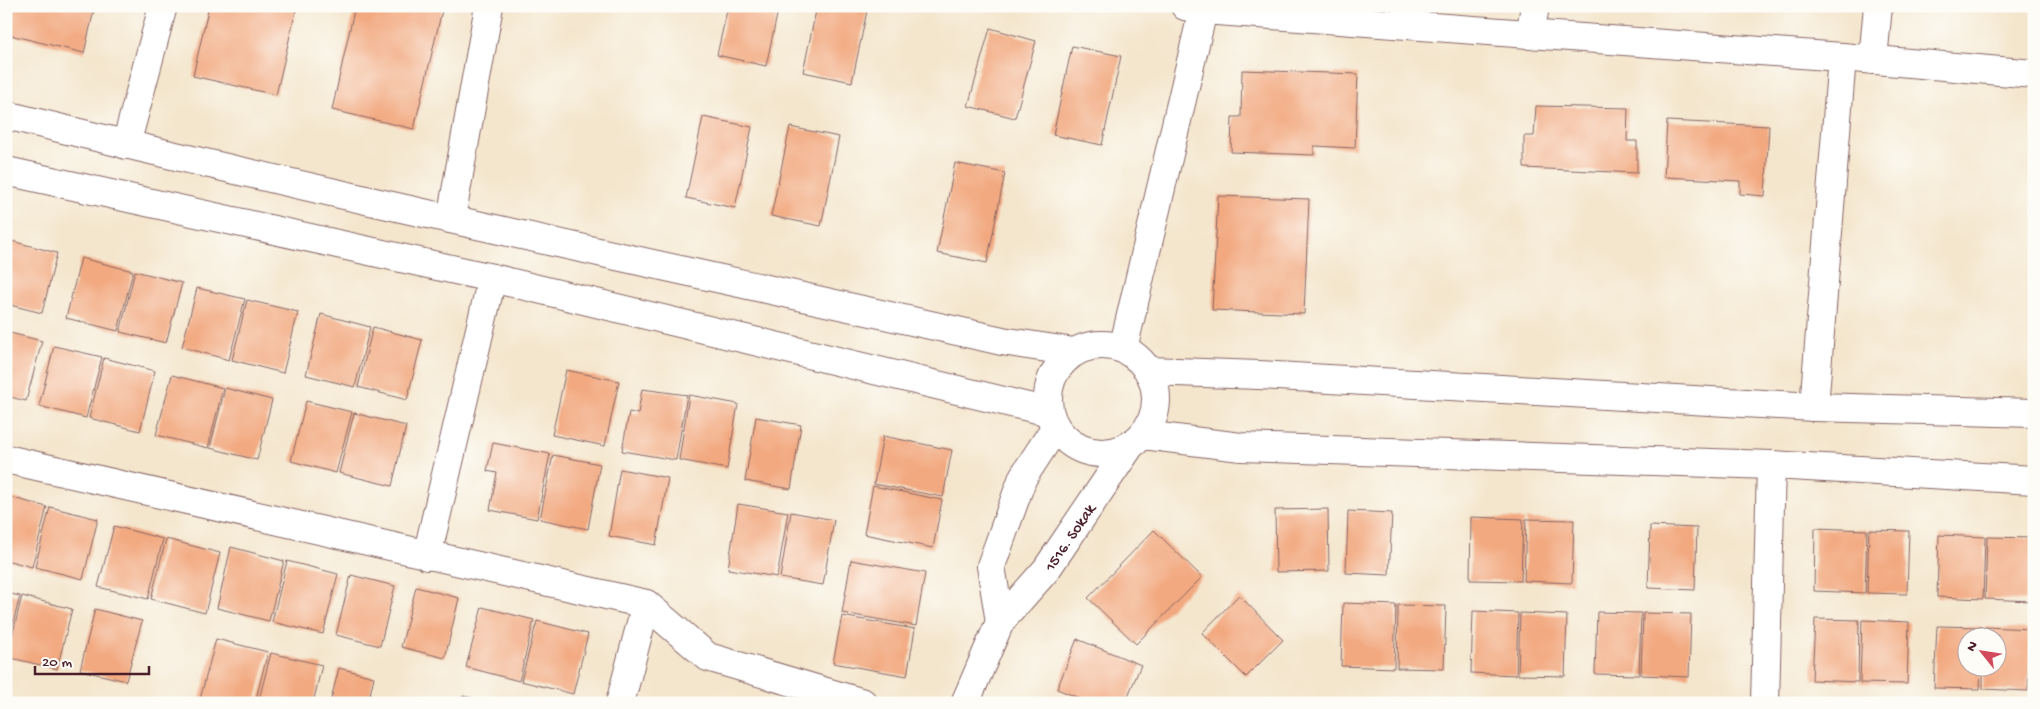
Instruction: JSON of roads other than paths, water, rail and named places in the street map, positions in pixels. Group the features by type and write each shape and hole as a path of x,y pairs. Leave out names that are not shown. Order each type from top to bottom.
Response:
{"street":[{"path":"126,145 163,6"},
{"path":"451,219 489,6"},
{"path":"1530,35 1535,6"},
{"path":"1874,60 1878,6"},
{"path":"1124,348 1198,8 1530,35 1842,57 2034,74"},
{"path":"1814,406 1842,57"},
{"path":"6,115 126,145 451,219 1002,341 1074,352"},
{"path":"6,171 492,278 1052,420"},
{"path":"427,556 492,278"},
{"path":"1107,345 1124,348 1138,358 1149,371 1155,387 1156,404 1152,420 1137,440 1115,453 1098,454 1081,450 1066,441 1052,420 1047,395 1052,378 1060,364 1074,352 1090,346 1107,345"},
{"path":"1149,371 1258,375 1814,406 2034,414"},
{"path":"1000,622 991,566 1023,477 1052,420"},
{"path":"1137,440 1241,447 1771,465 2034,480"},
{"name":"1516. Sokak","path":"965,703 1000,622 1046,570 1137,440"},
{"path":"6,459 427,556 646,604 708,657 863,703"},
{"path":"1765,703 1771,465"},
{"path":"620,703 646,604"}]}
